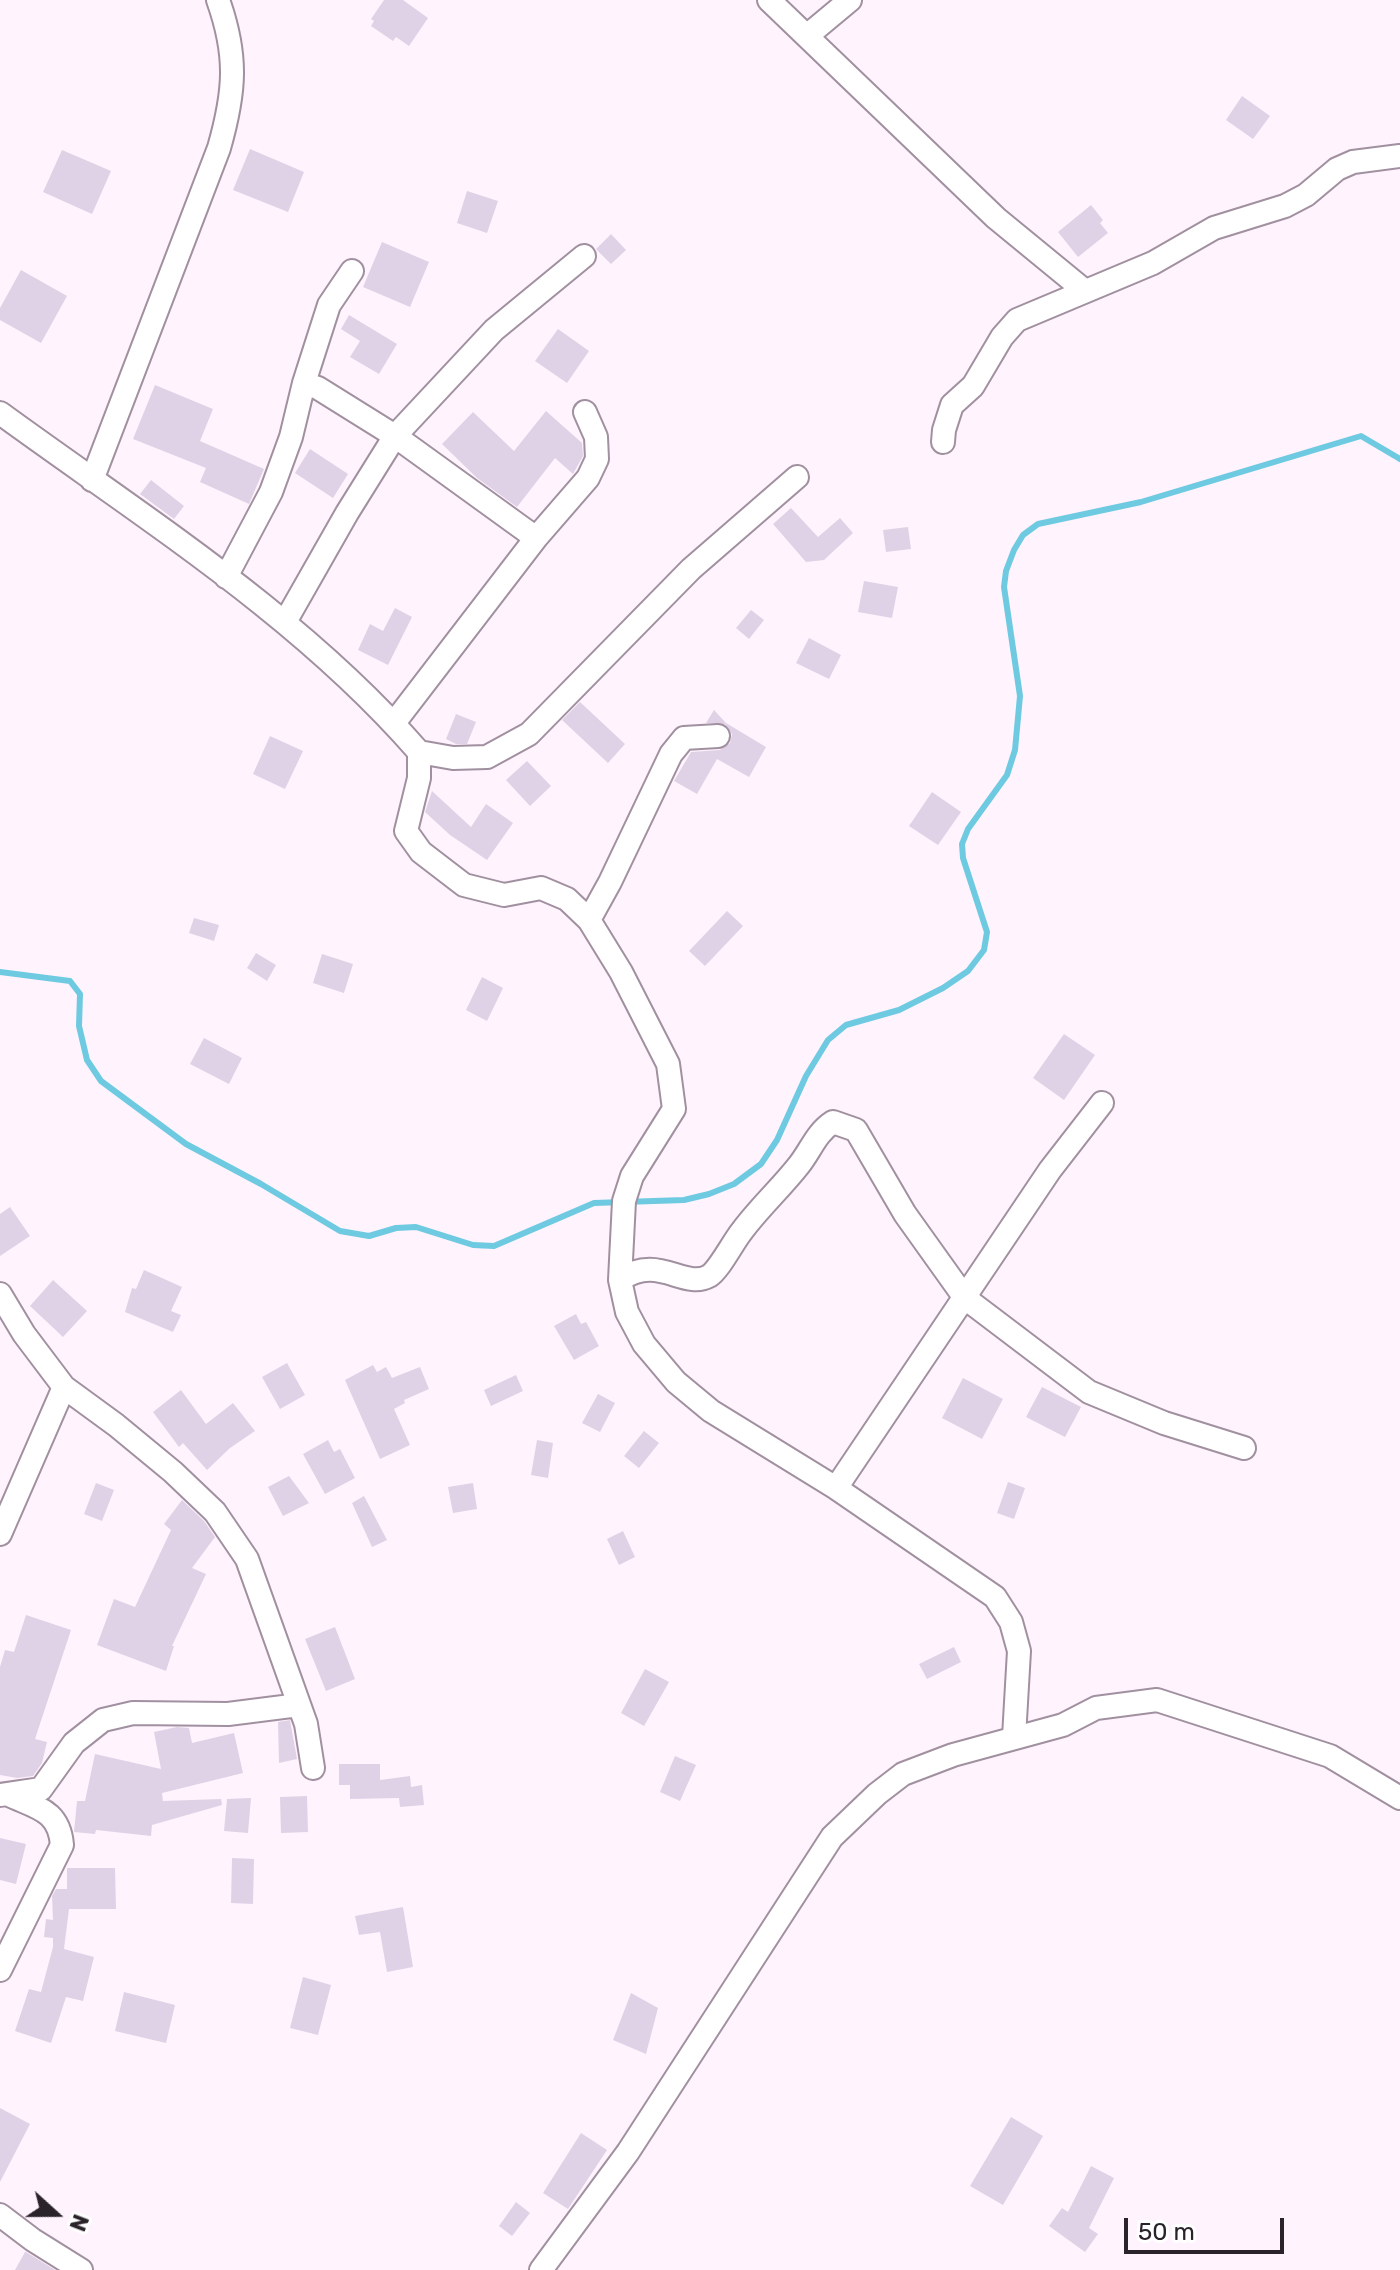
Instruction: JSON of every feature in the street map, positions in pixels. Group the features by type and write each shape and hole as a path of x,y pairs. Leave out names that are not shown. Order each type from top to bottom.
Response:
{"street":[{"path":"92,480 219,148 230,108 234,68 218,0"},
{"path":"769,0 996,218 1085,291"},
{"path":"808,35 850,0"},
{"path":"943,442 952,405 973,386 1002,337 1017,320 1153,263 1214,228 1285,206 1306,195 1337,169 1353,162 1400,156"},
{"path":"285,622 395,436 494,330 584,256"},
{"path":"226,577 271,492 291,437 304,383 329,305 352,271"},
{"path":"304,383 318,388 395,436 536,538"},
{"path":"394,723 536,538 588,478 597,459 596,437 585,412"},
{"path":"0,413 285,622 394,723 419,752 453,758 487,757 529,734 691,569 797,477"},
{"path":"589,920 671,754 684,738 718,736"},
{"path":"419,752 419,778 406,831 421,852 464,885 504,895 541,888 567,899 589,920 621,972 668,1064 674,1109 632,1176 624,1201 620,1280 627,1312 644,1344 676,1382 711,1411 836,1488 995,1597 1011,1622 1019,1651 1014,1737"},
{"path":"836,1488 1050,1170 1102,1103"},
{"path":"620,1280 647,1268 697,1279 711,1275 743,1229 800,1163 821,1130 833,1122 856,1130 905,1214 965,1298 1089,1392 1164,1423 1244,1448"},
{"path":"0,1294 24,1334 64,1387 173,1472 215,1512 247,1559 306,1724 313,1768"},
{"path":"0,1534 64,1387"},
{"path":"541,2270 628,2152 832,1837 903,1774 953,1755 1063,1725 1096,1708 1157,1700 1330,1756 1400,1798"},
{"path":"4,1795 41,1789 74,1743 103,1720 133,1713 228,1714 299,1705"},
{"path":"0,1970 62,1845 61,1829 50,1814 4,1795"},
{"path":"0,2215 81,2270"}],"building":[{"path":"384,0 403,0 428,18 409,46 396,37 393,41 371,26 374,21 371,19"},
{"path":"1242,96 1270,116 1253,139 1226,120"},
{"path":"250,149 304,172 288,212 233,190"},
{"path":"62,150 111,171 92,214 43,192"},
{"path":"467,191 498,201 487,233 457,223"},
{"path":"1091,205 1103,220 1100,223 1108,233 1078,257 1058,232"},
{"path":"611,234 626,250 611,264 596,249"},
{"path":"382,242 429,262 410,307 363,287"},
{"path":"21,270 67,296 41,343 0,320 0,308"},
{"path":"349,315 397,344 379,374 350,357 360,341 341,329"},
{"path":"558,329 589,351 567,383 535,361"},
{"path":"155,385 213,409 200,441 264,469 249,504 200,482 206,468 133,439"},
{"path":"546,411 582,443 583,456 573,474 555,458 517,507 477,478 442,444 473,412 514,451"},
{"path":"310,449 348,474 333,498 295,473"},
{"path":"151,480 184,506 174,519 140,494"},
{"path":"791,508 818,537 840,518 853,533 824,560 806,562 773,524"},
{"path":"908,527 911,549 886,552 883,530"},
{"path":"864,581 898,587 892,618 858,612"},
{"path":"395,608 412,617 388,665 358,650 370,624 383,631"},
{"path":"751,610 764,620 749,639 736,628"},
{"path":"809,638 841,655 829,679 796,663"},
{"path":"580,702 625,744 608,763 562,720"},
{"path":"714,710 726,723 766,747 749,777 717,759 697,794 674,781 691,752 720,750 730,743 732,734 725,724 706,723"},
{"path":"456,714 476,722 467,744 456,744 446,739"},
{"path":"270,736 303,751 285,789 253,774"},
{"path":"527,761 551,786 530,806 506,780"},
{"path":"432,791 471,827 486,804 513,823 487,860 450,835 425,812"},
{"path":"932,792 961,812 938,845 909,826"},
{"path":"727,911 743,926 705,966 689,951"},
{"path":"194,918 219,925 214,941 189,933"},
{"path":"256,953 276,965 267,981 247,968"},
{"path":"322,954 353,964 344,993 313,983"},
{"path":"482,977 503,988 487,1021 466,1010"},
{"path":"1064,1034 1095,1055 1064,1100 1033,1078"},
{"path":"204,1038 242,1058 229,1084 190,1064"},
{"path":"10,1207 30,1236 0,1256 0,1214"},
{"path":"144,1270 182,1287 171,1311 181,1315 173,1332 125,1312 132,1288 136,1289"},
{"path":"53,1280 87,1311 63,1337 30,1306"},
{"path":"576,1314 581,1324 586,1322 599,1346 574,1360 554,1326"},
{"path":"287,1363 305,1395 280,1409 262,1377"},
{"path":"373,1365 377,1372 386,1367 392,1378 420,1367 429,1389 404,1400 405,1403 394,1409 410,1445 380,1459 345,1380"},
{"path":"516,1375 523,1391 491,1406 484,1390"},
{"path":"963,1378 1003,1399 982,1439 942,1418"},
{"path":"1042,1387 1081,1407 1065,1437 1026,1417"},
{"path":"181,1390 206,1424 233,1403 255,1431 230,1448 207,1470 183,1443 179,1447 153,1412"},
{"path":"598,1394 615,1403 600,1432 582,1423"},
{"path":"644,1431 659,1443 639,1468 624,1456"},
{"path":"328,1440 334,1452 340,1449 355,1478 325,1494 303,1454"},
{"path":"537,1440 553,1443 548,1478 531,1475"},
{"path":"289,1476 309,1503 283,1516 268,1487"},
{"path":"1008,1482 1025,1488 1014,1519 997,1513"},
{"path":"96,1483 114,1490 102,1521 84,1514"},
{"path":"473,1483 477,1509 453,1513 448,1487"},
{"path":"364,1496 387,1540 372,1547 352,1503"},
{"path":"182,1500 204,1521 215,1537 192,1568 206,1574 172,1646 166,1671 97,1645 114,1599 135,1607 171,1530 164,1524"},
{"path":"623,1531 635,1557 619,1565 607,1539"},
{"path":"26,1615 71,1630 35,1739 47,1742 42,1763 33,1776 17,1778 0,1775 0,1667 5,1650 14,1652"},
{"path":"335,1627 355,1679 326,1691 305,1639"},
{"path":"954,1647 961,1662 927,1679 919,1664"},
{"path":"645,1669 669,1682 644,1726 621,1713"},
{"path":"290,1720 297,1759 279,1763 278,1722"},
{"path":"189,1728 192,1743 234,1733 243,1773 162,1793 163,1801 221,1799 222,1805 152,1825 151,1836 96,1830 95,1834 74,1832 77,1801 85,1801 95,1754 161,1769 154,1732"},
{"path":"675,1756 696,1765 680,1801 660,1792"},
{"path":"339,1764 380,1764 380,1780 410,1776 411,1787 422,1785 424,1805 400,1807 399,1798 350,1799 350,1785 339,1785"},
{"path":"307,1796 308,1832 281,1833 280,1797"},
{"path":"251,1798 248,1833 224,1831 227,1799"},
{"path":"0,1838 26,1844 16,1884 0,1880"},
{"path":"232,1858 254,1859 253,1904 231,1903"},
{"path":"67,1868 115,1868 116,1909 69,1909 64,1949 94,1957 83,2001 66,1997 51,2043 15,2031 29,1989 41,1992 53,1947 53,1938 44,1937 46,1919 53,1920 52,1896 56,1889 67,1889"},
{"path":"403,1907 413,1967 387,1972 380,1932 359,1935 355,1916"},
{"path":"303,1977 331,1985 318,2035 290,2028"},
{"path":"124,1992 175,2005 166,2043 115,2031"},
{"path":"631,1993 658,2008 646,2054 613,2040"},
{"path":"0,2108 30,2124 0,2182"},
{"path":"1011,2117 1043,2136 1003,2205 970,2186"},
{"path":"581,2133 607,2150 568,2209 543,2193"},
{"path":"1091,2166 1114,2178 1089,2228 1098,2234 1085,2252 1049,2226 1062,2208 1068,2212"},
{"path":"516,2202 530,2213 512,2236 499,2226"},
{"path":"26,2252 55,2270 15,2270"}],"waterway":[{"path":"0,972 70,981 80,994 79,1026 87,1060 101,1081 186,1144 340,1231 369,1236 396,1228 416,1227 473,1245 494,1246 594,1203 684,1200 709,1194 734,1184 761,1164 777,1140 806,1076 828,1040 846,1025 899,1010 943,988 968,971 984,950 987,932 963,858 962,844 968,829 1007,775 1015,750 1020,696 1004,587 1006,571 1023,535 1038,524 1141,502 1361,436 1400,459"}]}
